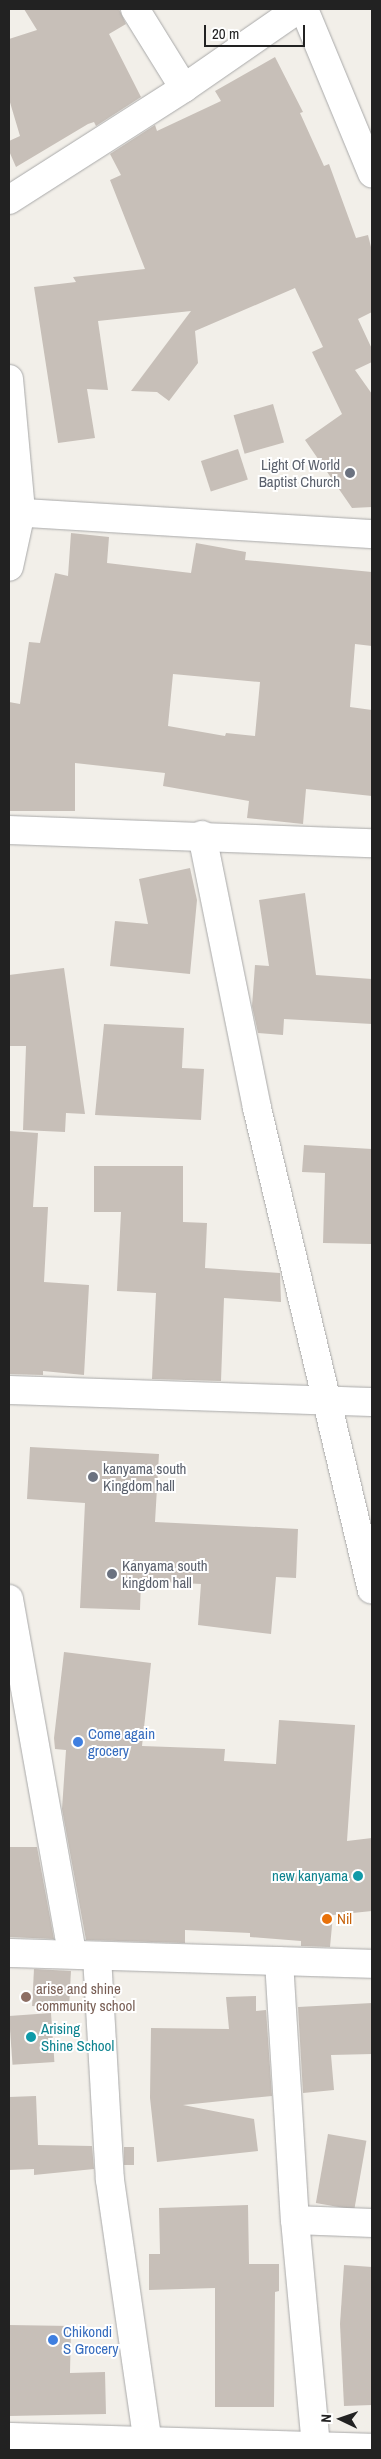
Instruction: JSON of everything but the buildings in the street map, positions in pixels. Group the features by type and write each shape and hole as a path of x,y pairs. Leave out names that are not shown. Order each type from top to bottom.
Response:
{"street":[{"path":"135,9 184,88"},
{"path":"9,200 184,88 298,9"},
{"path":"304,9 372,173"},
{"path":"9,378 15,512 9,567"},
{"path":"15,512 372,534"},
{"path":"9,830 202,835 372,843"},
{"path":"202,835 257,1108 372,1589"},
{"path":"9,1390 372,1402"},
{"path":"9,1599 85,1955 110,2180 148,2445"},
{"path":"9,1953 372,1964"},
{"path":"279,1961 295,2220 316,2446"},
{"path":"295,2220 372,2223"},
{"path":"9,2437 148,2445 372,2448"}],"place":[{"name":"Light Of World Baptist Church","path":"350,473"},
{"name":"kanyama south Kingdom hall","path":"93,1477"},
{"name":"Kanyama south kingdom hall","path":"112,1574"},
{"name":"Come again grocery","path":"78,1742"},
{"name":"new kanyama","path":"358,1876"},
{"name":"Nil","path":"327,1919"},
{"name":"arise and shine community school","path":"26,1997"},
{"name":"Arising Shine School","path":"31,2037"},
{"name":"Chikondi S Grocery","path":"53,2340"}]}
